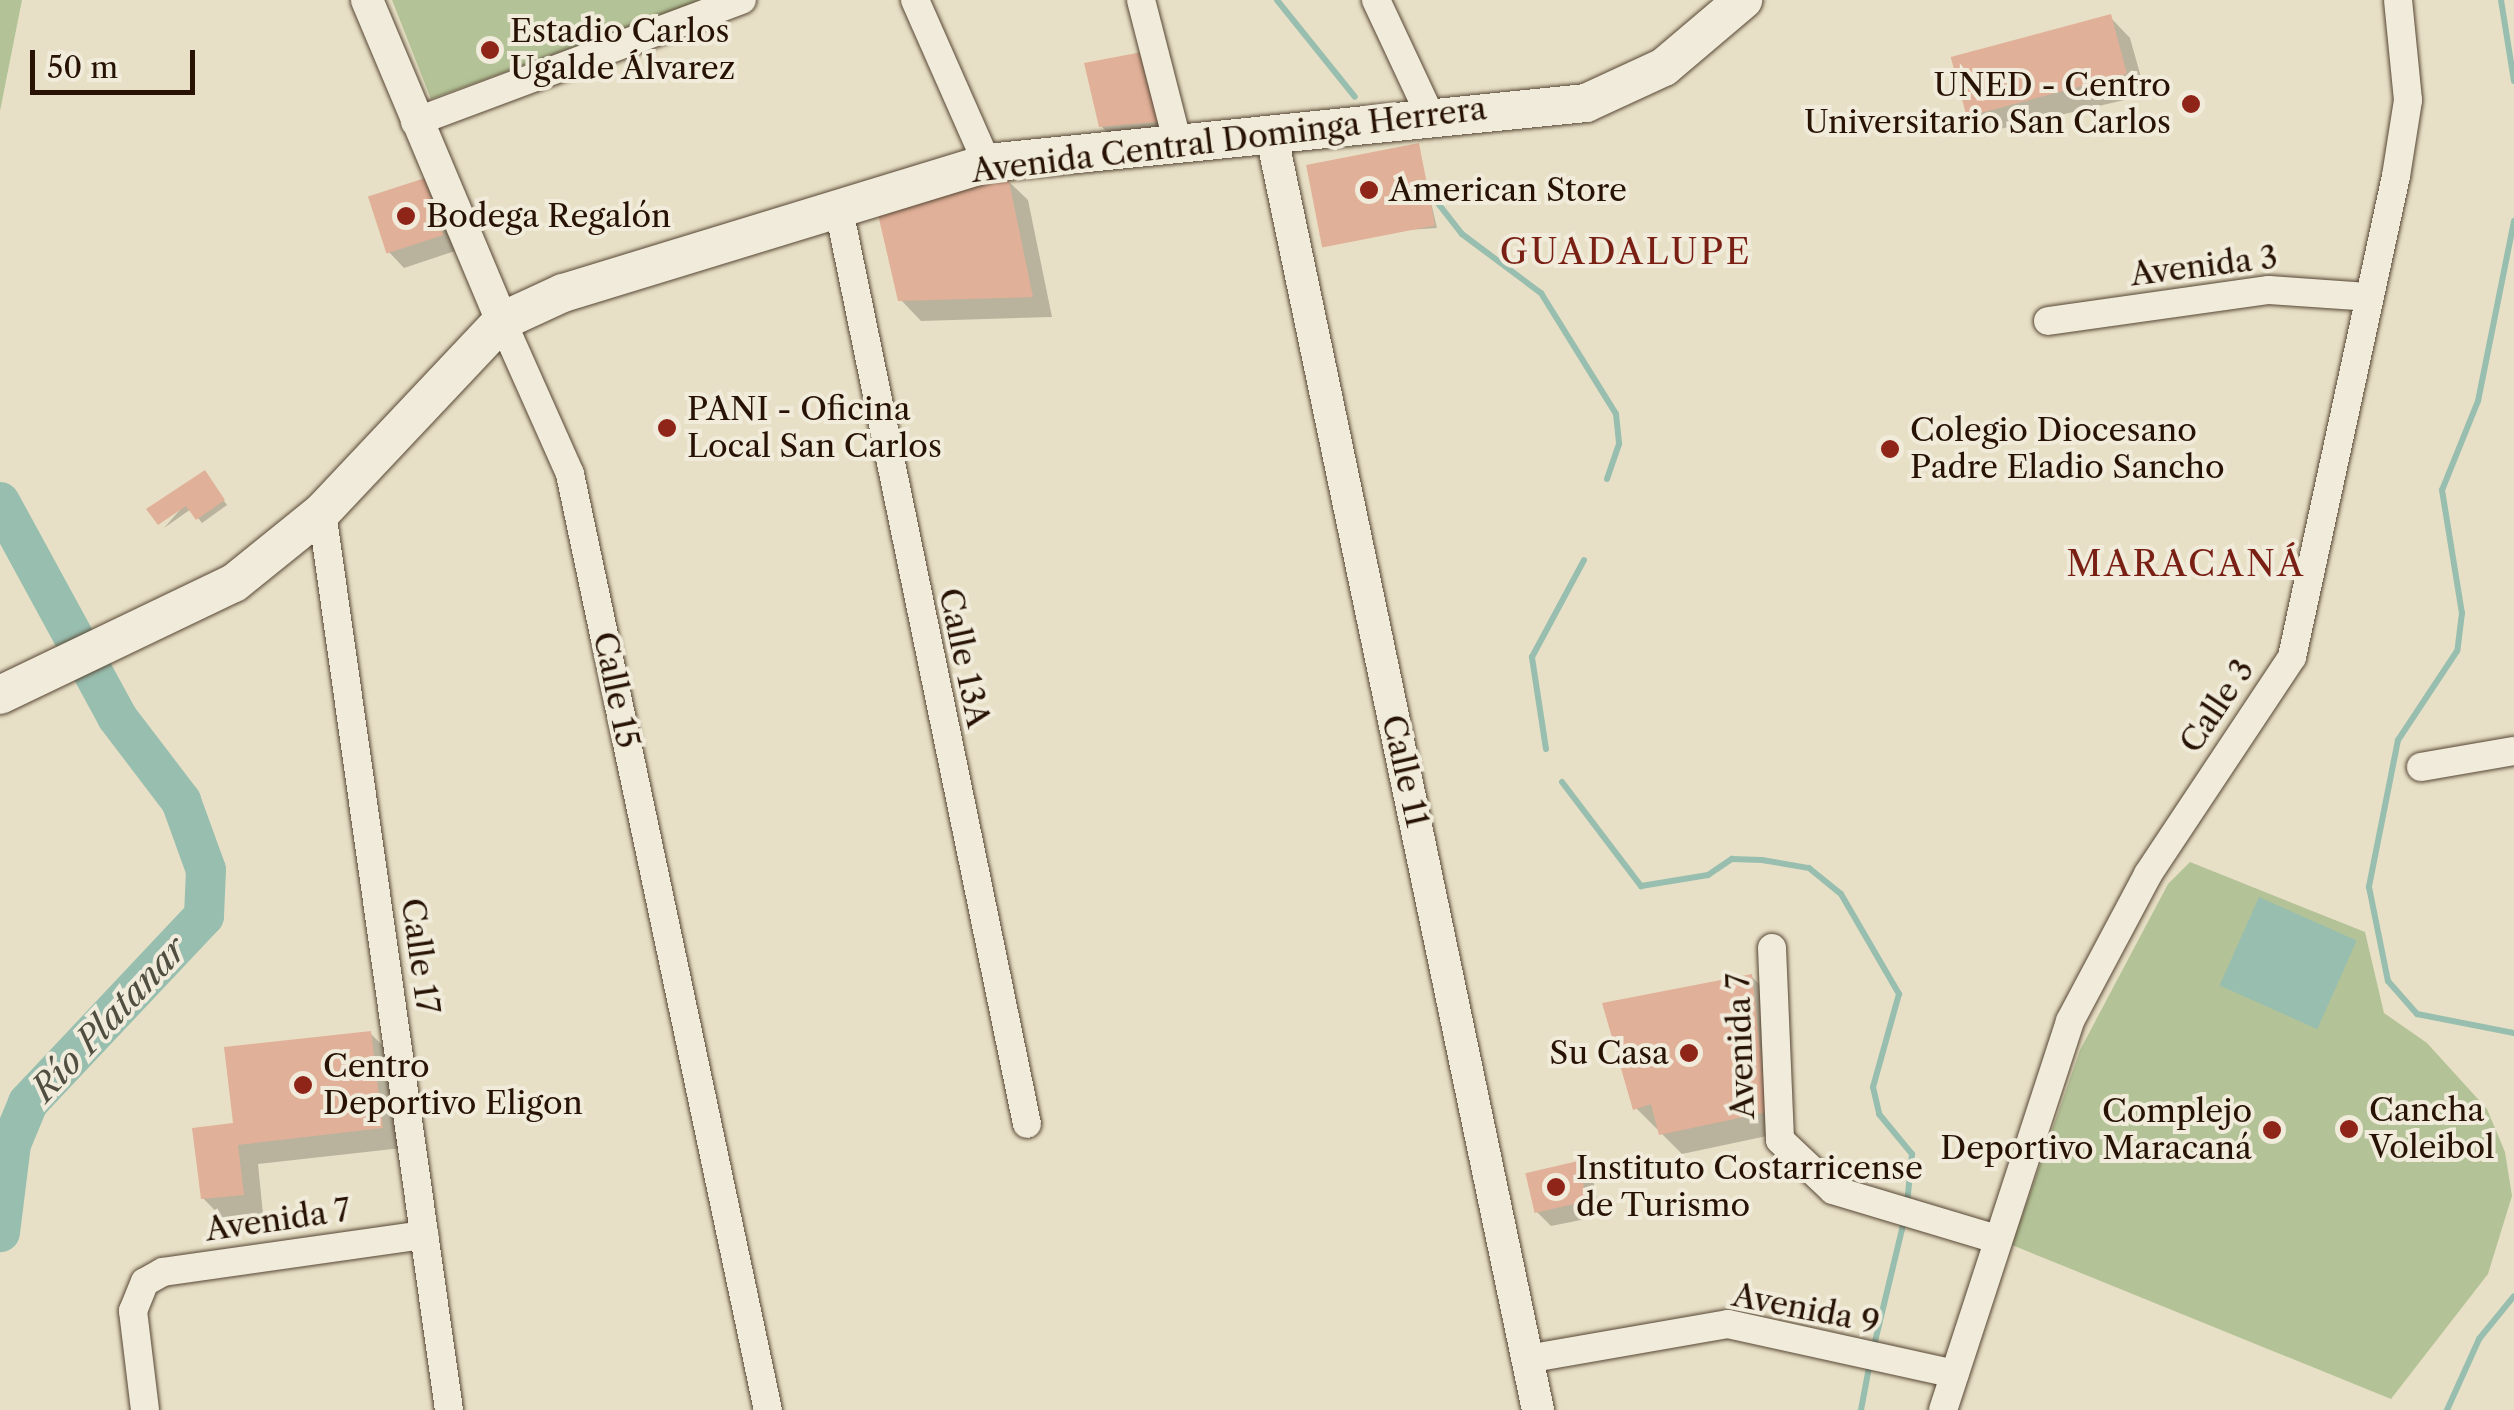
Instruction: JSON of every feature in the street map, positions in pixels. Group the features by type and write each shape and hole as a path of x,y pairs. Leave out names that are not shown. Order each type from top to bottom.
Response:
{"main road":[{"name":"Avenida Central Dominga Herrera","path":"3,688 129,636 234,583 322,512 502,321 838,205 986,163 1614,94 1664,68 1742,0"}],"street":[{"name":"Calle 15","path":"367,0 415,122 570,474 768,1410"},
{"path":"415,122 742,0"},
{"path":"915,0 986,163"},
{"path":"1141,0 1177,140"},
{"path":"1376,0 1429,113"},
{"name":"Calle 3","path":"1943,1410 1992,1238 2070,1021 2115,932 2292,657 2408,100 2398,0"},
{"name":"Calle 11","path":"1271,132 1538,1410"},
{"name":"Calle 13A","path":"838,205 1027,1124"},
{"name":"Avenida 3","path":"2048,321 2268,290 2368,296"},
{"name":"Calle 17","path":"322,512 450,1410"},
{"path":"2421,766 2514,750"},
{"name":"Avenida 7","path":"1772,948 1780,1140 1833,1190 1907,1216 1992,1238"},
{"name":"Avenida 7","path":"145,1410 133,1311 145,1282 164,1272 424,1235"},
{"name":"Avenida 9","path":"1526,1359 1728,1324 1955,1374"}],"shaded area":[{"path":"0,0 22,0 0,111"},
{"name":"Estadio Carlos Ugalde Álvarez","path":"392,0 704,0 431,99"},
{"name":"Complejo Deportivo Maracaná","path":"2190,862 2365,932 2384,1013 2427,1043 2487,1109 2505,1152 2512,1196 2488,1274 2391,1399 2012,1245 2080,1050 2168,884"},
{"path":"2259,897 2357,941 2317,1029 2220,986"}],"building":[{"path":"2111,14 2127,74 1967,117 1951,57"},
{"path":"1142,52 1158,122 1099,127 1084,63"},
{"name":"American Store","path":"1419,143 1435,225 1322,247 1306,165"},
{"path":"1008,177 1033,297 898,301 877,210"},
{"name":"Bodega Regalón","path":"425,178 444,235 386,254 368,197"},
{"path":"205,470 225,500 196,520 186,506 158,525 146,509"},
{"name":"Su Casa","path":"1752,974 1767,1112 1659,1135 1651,1104 1633,1110 1602,1003"},
{"name":"Centro Deportivo Eligon","path":"371,1031 383,1128 238,1145 244,1195 201,1199 192,1128 233,1123 224,1047"},
{"name":"Instituto Costarricense de Turismo","path":"1578,1161 1587,1201 1535,1213 1525,1173"}],"waterway":[{"path":"1277,0 1355,97"},
{"path":"2501,0 2514,81"},
{"path":"1426,188 1462,234 1541,293 1616,414 1619,444 1607,479"},
{"path":"2514,221 2478,401 2442,490 2462,613 2457,651 2398,740 2369,887 2388,981 2417,1014 2514,1033"},
{"name":"Río Platanar","path":"0,502 117,717 181,801 206,870 204,916 28,1103 11,1144 0,1232"},
{"path":"1546,749 1532,657 1584,560"},
{"path":"1562,782 1641,886 1708,875 1732,859 1762,860 1809,868 1841,894 1899,994 1873,1087 1879,1114 1912,1154 1907,1204"},
{"path":"1873,1350 1904,1221"},
{"path":"2447,1410 2479,1339 2514,1296"},
{"path":"1861,1410 1870,1362"}],"place":[{"name":"Estadio Carlos Ugalde Álvarez","path":"490,50"},
{"name":"UNED - Centro Universitario San Carlos","path":"2191,104"},
{"name":"American Store","path":"1369,190"},
{"name":"Bodega Regalón","path":"406,216"},
{"name":"PANI - Oficina Local San Carlos","path":"667,428"},
{"name":"Colegio Diocesano Padre Eladio Sancho","path":"1890,449"},
{"name":"Su Casa","path":"1689,1053"},
{"name":"Centro Deportivo Eligon","path":"303,1085"},
{"name":"Cancha Voleibol","path":"2349,1129"},
{"name":"Complejo Deportivo Maracaná","path":"2272,1130"},
{"name":"Instituto Costarricense de Turismo","path":"1556,1187"}],"district":[{"name":"GUADALUPE","path":"1626,252"},
{"name":"MARACANÁ","path":"2186,564"}]}
